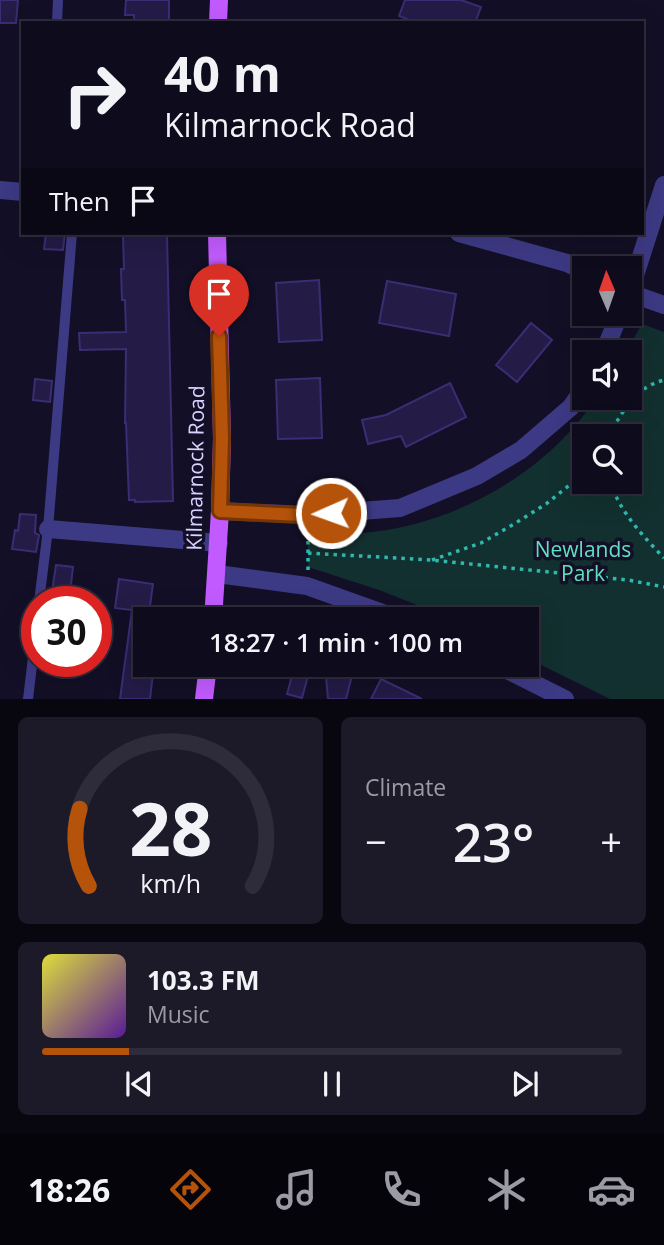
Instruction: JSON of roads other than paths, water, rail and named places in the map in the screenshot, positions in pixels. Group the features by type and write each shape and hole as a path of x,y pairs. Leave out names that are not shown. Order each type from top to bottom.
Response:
{"main road":[{"path":"218,21 219,0"},
{"name":"Kilmarnock Road","path":"215,607 222,438 216,235"},
{"path":"204,699 207,677"}],"street":[{"path":"641,256 664,185"},
{"path":"0,190 21,192"},
{"path":"466,235 572,265"},
{"path":"642,297 664,305"},
{"path":"220,511 308,515 400,508 477,476 521,450 572,406"},
{"path":"48,529 219,544"},
{"path":"217,574 307,586 366,607"},
{"path":"521,677 565,699"}],"lane":[{"path":"57,21 58,0"},
{"path":"41,586 72,235"},
{"path":"28,699 31,677"}],"park label":[{"name":"Newlands Park","path":"583,562"}]}
